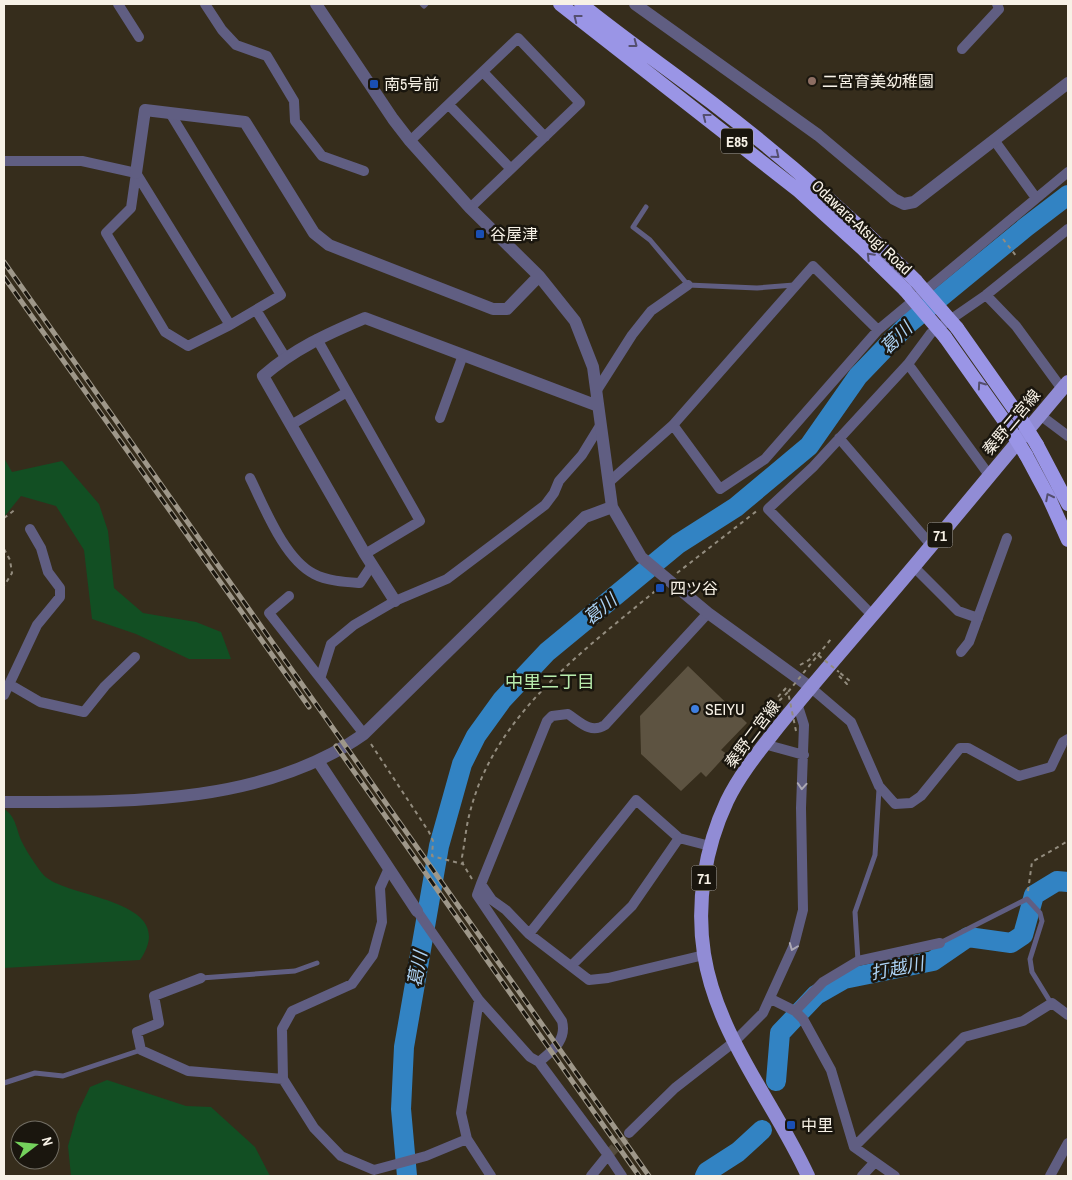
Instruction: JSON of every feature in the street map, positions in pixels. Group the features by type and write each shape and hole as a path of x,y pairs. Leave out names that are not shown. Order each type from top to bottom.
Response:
{"highway":[{"name":"Odawara-Atsugi Road","path":"560,4 705,115 798,191 862,248 905,290 945,337 1008,426 1050,498 1068,540"},
{"name":"Odawara-Atsugi Road","path":"581,4 712,104 807,180 870,235 916,281 957,328 1019,416 1037,445 1068,504"}],"main road":[{"name":"秦野二宮線","path":"808,1176 784,1128 734,1042 715,996 704,955 701,914 702,890 710,846 728,799 764,744 1065,385"}],"street":[{"path":"118,4 139,37"},
{"path":"205,4 222,30 236,45 267,56 294,101 295,120 322,156 364,171"},
{"path":"318,4 393,119 410,141 470,208 539,276 575,321 588,350 597,390 612,507 642,557 708,613 810,687 851,722 879,786 895,804 911,803 921,796 960,748 968,748 1019,776 1051,767 1063,742 1068,739"},
{"path":"635,4 818,135 894,199 904,204 914,202 1068,83"},
{"path":"962,49 999,9 997,4"},
{"path":"410,141 450,105 518,38 580,103 470,208"},
{"path":"483,72 545,136"},
{"path":"450,105 511,169"},
{"path":"170,113 281,295 230,325 188,346 166,332 106,233 131,208 145,110 170,113 245,122 314,233 329,245 493,309 506,309 539,276"},
{"path":"994,140 1036,198"},
{"path":"4,161 82,161 136,173 230,325"},
{"path":"673,425 720,489 764,459 878,330 1068,172"},
{"path":"872,615 768,509 813,467 840,438 908,364 931,333 986,296 1068,228"},
{"path":"608,483 673,425 794,285 813,266 878,330"},
{"path":"597,390 632,335 651,311 688,285"},
{"path":"986,296 1016,326 1065,385"},
{"path":"256,310 285,358"},
{"path":"395,601 368,560 263,376 285,358 317,339 365,318 598,406"},
{"path":"250,478 278,535 300,562 314,574 339,581 360,583 368,560 420,521 317,339"},
{"path":"440,418 463,354"},
{"path":"908,364 989,475"},
{"path":"291,425 347,392"},
{"path":"1040,416 1068,436"},
{"path":"321,676 331,644 354,625 395,601 447,579 527,521 545,505 554,493 559,481 582,455 601,424"},
{"path":"840,438 931,545"},
{"path":"4,802 104,801 218,790 246,786 318,761 364,734 585,517 612,507"},
{"path":"4,695 37,625 60,597 60,588 48,572 41,548 30,529"},
{"path":"961,652 969,642 1007,538"},
{"path":"914,566 958,611 978,618"},
{"path":"289,596 269,613 321,676 364,734"},
{"path":"539,1062 560,1042 564,1030 562,1021 477,895 480,887 547,721 552,716 568,714 589,728 599,729 606,725 708,613"},
{"path":"9,684 40,702 84,712 104,686 136,657"},
{"path":"629,1133 675,1088 734,1042 762,1013 771,998 794,945 803,910 800,816 804,725 797,703"},
{"path":"764,744 804,755"},
{"path":"318,761 417,910 480,1000 530,1057 539,1062 622,1176"},
{"path":"530,934 636,800 678,838 710,846"},
{"path":"570,966 632,906 678,838"},
{"path":"389,868 380,888 382,922 374,955 352,984 292,1011 282,1029 283,1079 314,1128 341,1156 373,1173 396,1164 426,1156 467,1139"},
{"path":"480,887 530,934 589,980 608,978 704,955"},
{"path":"795,1011 824,982 858,961 940,943"},
{"path":"201,978 154,996 159,1023 137,1032 141,1050 188,1071 283,1079"},
{"path":"771,998 795,1011 803,1019 832,1070 854,1147 874,1163 895,1176"},
{"path":"480,1000 461,1113 467,1139 491,1176"},
{"path":"854,1147 964,1037 1024,1021 1052,1004 1068,1015"},
{"path":"1050,1176 1064,1154 1068,1143"},
{"path":"591,1176 608,1156"},
{"path":"862,1176 874,1163"}],"lane":[{"path":"646,207 633,227 650,240 688,285 757,288 794,285"},
{"path":"858,961 855,912 876,855 879,786"},
{"path":"940,943 1027,899 1040,913 1042,921 1030,959 1032,972 1052,1004"},
{"path":"201,978 295,971 317,963"},
{"path":"4,1083 34,1073 63,1076 141,1050"}],"path":[{"path":"1002,238 1018,258"},
{"path":"4,518 16,509"},
{"path":"669,579 760,509 768,509"},
{"path":"4,549 10,560 12,573 4,586"},
{"path":"786,688 778,698 780,700 831,639"},
{"path":"800,664 809,660 816,652 839,674"},
{"path":"788,692 796,731"},
{"path":"364,734 429,832 433,841 432,856 463,864 480,887"},
{"path":"1027,899 1032,862 1068,841"}],"green space":[{"path":"4,458 12,472 62,461 99,504 108,531 114,588 143,613 196,622 221,632 231,659 189,659 136,634 92,619 84,550 56,506 21,496 4,517"},
{"path":"4,809 14,820 21,839 44,876 61,885 119,905 136,914 146,925 149,940 140,960 4,968"},
{"path":"107,1080 186,1106 211,1107 255,1147 270,1176 71,1176 68,1146 77,1114 90,1087"}],"building":[{"path":"688,666 747,723 721,750 727,754 706,777 701,772 681,791 641,754 640,716"}],"waterway":[{"name":"葛川","path":"407,1176 401,1109 404,1047 439,846 462,764 476,736 502,700 547,652 678,544 736,507 809,446 858,376 909,323 1068,195"},
{"name":"打越川","path":"776,1081 780,1033 816,995 844,979 933,961 968,937 1011,943 1023,935 1034,895 1057,881 1068,882"},
{"name":"打越川","path":"705,1176 707,1172 738,1152 762,1130"}],"tunnel":[{"path":"608,1155 629,1133"}],"railway":[{"path":"4,262 649,1176"},
{"path":"4,277 309,707"},
{"path":"336,746 639,1176"}],"place":[{"name":"二宮育美幼稚園","path":"812,81"},
{"name":"南5号前","path":"374,84"},
{"name":"谷屋津","path":"480,234"},
{"name":"四ツ谷","path":"660,588"},
{"name":"SEIYU","path":"695,709"},
{"name":"中里","path":"791,1125"}],"district":[{"name":"中里二丁目","path":"550,681"}]}
